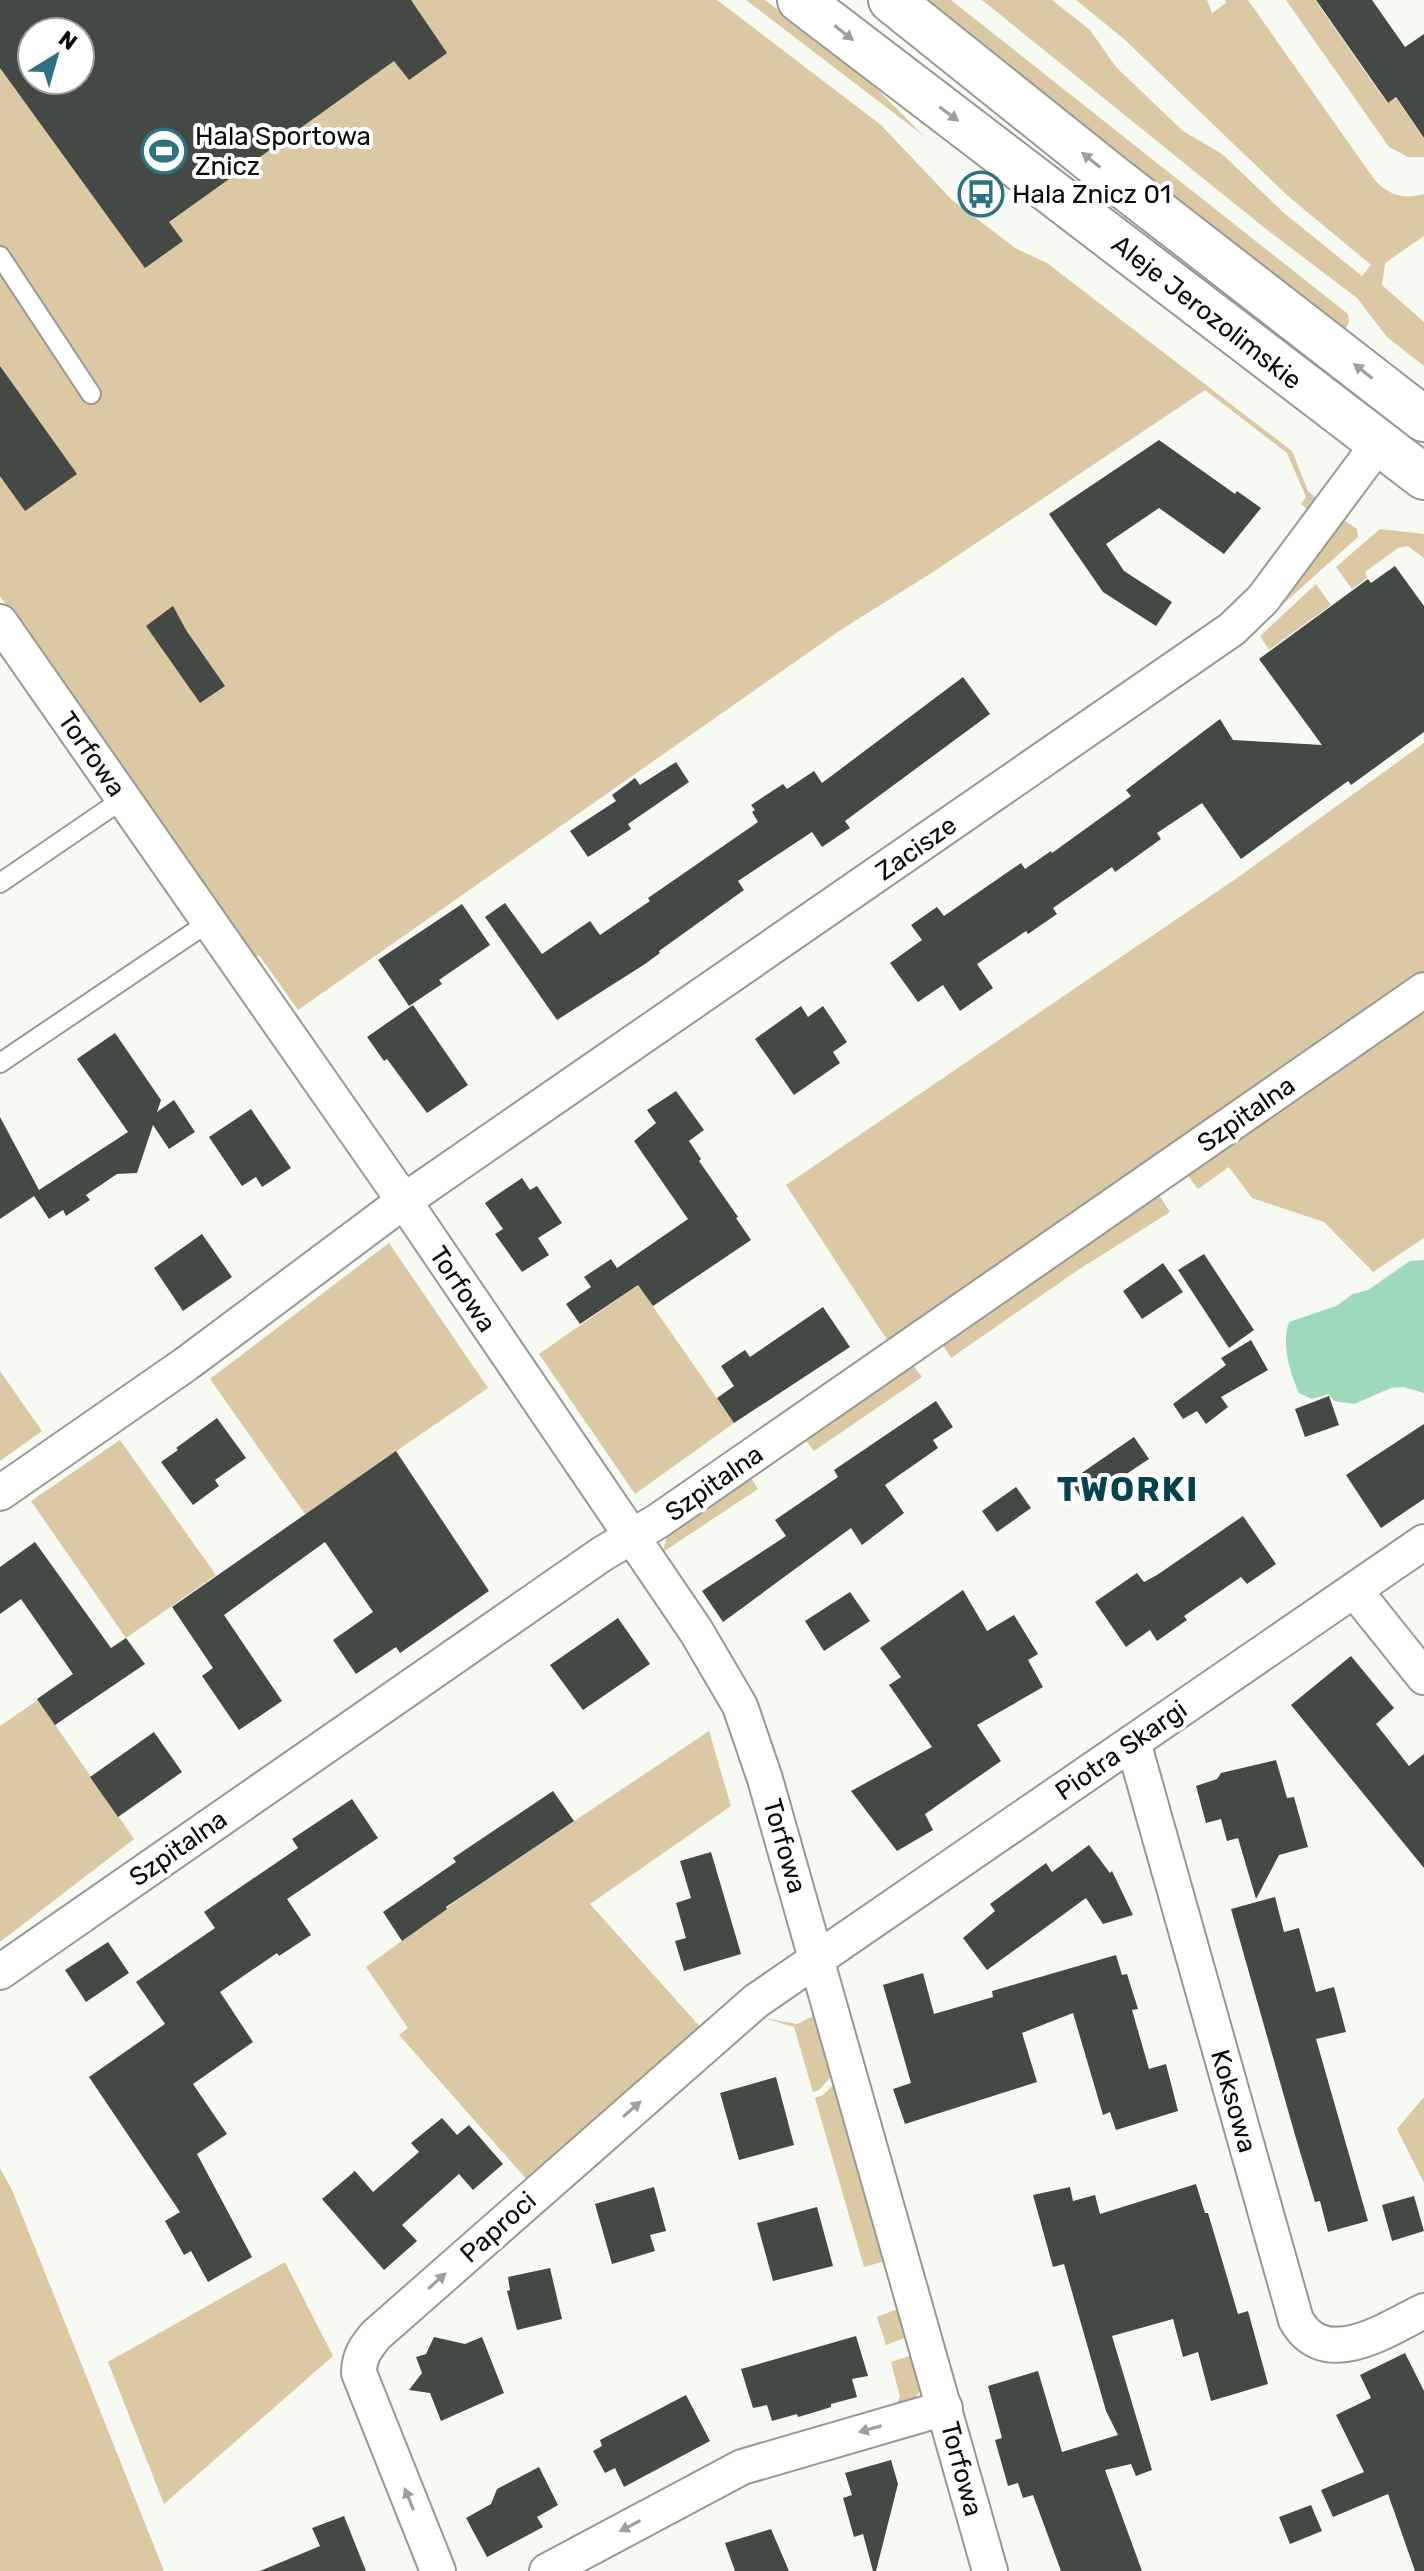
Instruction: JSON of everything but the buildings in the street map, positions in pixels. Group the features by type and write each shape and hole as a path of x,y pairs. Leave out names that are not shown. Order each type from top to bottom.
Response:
{"main road":[{"name":"Aleje Jerozolimskie","path":"800,0 1424,477"},
{"name":"Aleje Jerozolimskie","path":"891,0 1112,177 1424,419"}],"street":[{"name":"Zacisze","path":"404,1201 1232,629 1263,599 1379,443"},
{"name":"Torfowa","path":"0,622 404,1201 703,1641 740,1706 818,1957 990,2571"},
{"name":"Szpitalna","path":"0,1972 1424,990"},
{"path":"0,1493 186,1364 404,1201"},
{"name":"Piotra Skargi","path":"818,1957 1424,1542"},
{"path":"1355,1591 1424,1677"},
{"name":"Koksowa","path":"1133,1742 1296,2320 1308,2335 1319,2341 1343,2346 1358,2343 1424,2311"},
{"name":"Paproci","path":"438,2571 363,2385 359,2362 362,2353 376,2335 579,2154 756,2001 818,1957"},
{"path":"547,2571 742,2467 945,2408"}],"lane":[{"path":"0,256 91,394"},
{"path":"0,883 123,799"},
{"path":"0,1063 209,922"}],"shaded area":[{"path":"0,0 717,0 881,125 951,199 1015,248 1047,263 1292,451 1308,491 1318,500 1310,512 1301,504 1306,497 1287,453 1205,390 933,572 842,629 298,1010 259,955 251,959 0,596"},
{"path":"746,0 765,0 856,68 924,136"},
{"path":"926,0 951,0 1348,314 1344,334"},
{"path":"982,0 1052,0 1090,30 1116,67 1183,131 1222,154 1284,213 1362,276 1371,265 1288,196 1124,39 1076,0 1207,0 1212,13 1226,3 1225,0 1248,0 1374,179 1396,195 1424,194 1424,236 1385,263 1382,285 1424,322 1424,366 1387,337 1357,298 1266,229"},
{"path":"1286,0 1315,0 1387,103 1396,98 1420,133 1424,130 1424,157 1408,157 1389,147"},
{"path":"1344,520 1357,529 1358,537 1274,612"},
{"path":"1380,529 1424,534 1424,558 1408,546 1398,548 1365,572 1367,578 1352,589 1336,567"},
{"path":"1316,584 1331,605 1269,650 1260,636"},
{"path":"1424,743 1424,980 891,1346 786,1185 1237,878"},
{"path":"1424,997 1424,1238 1373,1272 1324,1222 1252,1198 1229,1167 1198,1189 1181,1167"},
{"path":"1154,1187 1170,1212 1078,1270 951,1358 938,1337"},
{"path":"389,1243 488,1388 305,1514 210,1379"},
{"path":"1424,1260 1424,1393 1403,1387 1391,1388 1354,1404 1334,1401 1328,1394 1312,1399 1299,1393 1286,1349 1289,1322 1336,1306 1353,1294 1368,1290 1410,1261"},
{"path":"638,1285 734,1423 635,1494 539,1354"},
{"path":"912,1364 922,1377 814,1451 803,1437"},
{"path":"0,1371 42,1431 0,1461"},
{"path":"120,1440 216,1575 126,1638 31,1501"},
{"path":"749,1474 758,1489 663,1552 667,1535"},
{"path":"38,1700 134,1839 0,1942 0,1726"},
{"path":"709,1731 731,1806 590,1904 703,2030 529,2182 399,2035 408,2028 366,1967 474,1888"},
{"path":"818,2014 835,2072 819,2090 813,2092 794,2027 764,2018 797,2024"},
{"path":"838,2080 889,2260 864,2267 815,2098 823,2095"},
{"path":"1424,2097 1424,2183 1397,2129"},
{"path":"0,2168 12,2190 164,2571 0,2571"},
{"path":"285,2262 333,2356 164,2504 108,2362"},
{"path":"903,2307 910,2336 886,2345 877,2317"},
{"path":"915,2354 920,2389 912,2400 893,2410 900,2397 891,2362"}],"place":[{"name":"Hala Sportowa Znicz","path":"164,151"},
{"name":"Hala Znicz 01","path":"981,194"}],"district":[{"name":"TWORKI","path":"1128,1489"}]}
